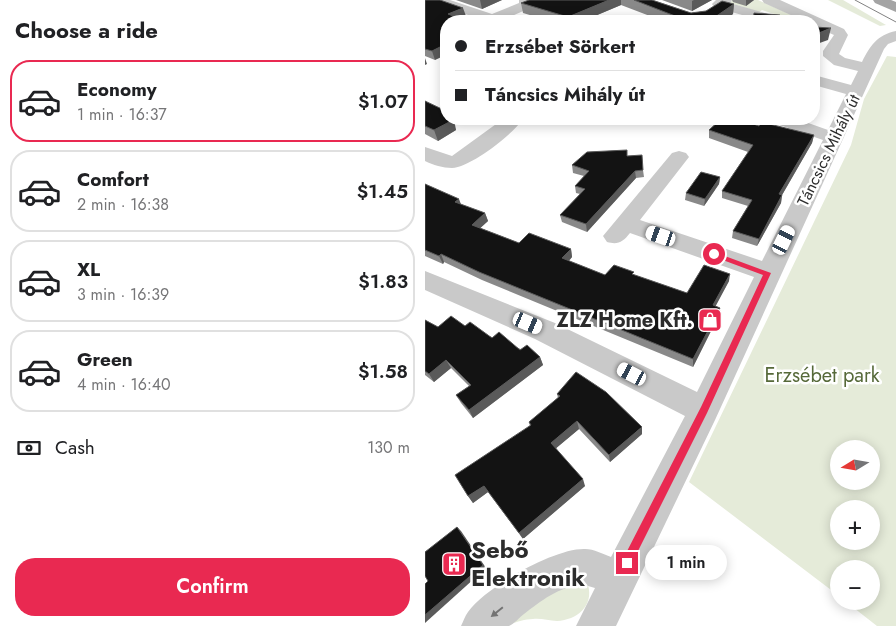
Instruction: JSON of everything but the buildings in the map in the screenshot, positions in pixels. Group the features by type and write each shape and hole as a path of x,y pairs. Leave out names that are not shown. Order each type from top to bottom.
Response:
{"main road":[{"path":"881,0 896,8"}],"street":[{"path":"437,0 481,15"},
{"path":"504,15 526,2 540,0"},
{"path":"769,0 802,15"},
{"path":"705,12 722,2 760,15"},
{"path":"820,23 841,34 831,51 833,58 840,62 868,68"},
{"path":"820,35 838,40"},
{"name":"Táncsics Mihály út","path":"596,626 704,410 768,273 880,44 896,35"},
{"path":"820,82 856,92"},
{"path":"425,153 442,162 457,162 507,125"},
{"path":"797,125 834,138"},
{"path":"679,157 620,230 768,273"},
{"path":"425,280 545,330 704,410"},
{"path":"481,626 517,596 554,574 588,567 618,579"}],"green space":[{"path":"732,0 758,0 792,15 777,15 762,10 759,12 730,3"},
{"path":"828,0 843,0 886,25 880,26"},
{"name":"Erzsébet park","path":"887,56 896,57 896,626 877,626 857,610 880,610 880,560 830,560 830,589 689,482 851,145 864,99"},
{"path":"556,584 588,585 589,599 577,615 557,621 530,619 510,624"}],"tram line":[{"path":"855,0 896,22"}],"place":[{"name":"ZLZ Home Kft.","path":"710,320"},
{"name":"Sebő Elektronik","path":"454,564"}],"route":[{"path":"627,563 677,466 768,273 714,254"}]}
